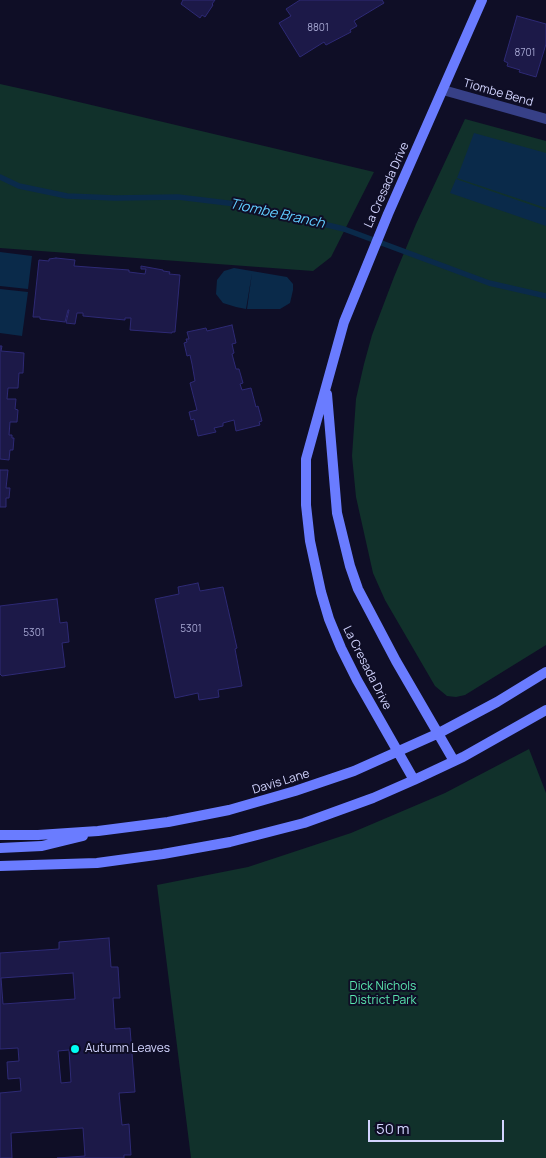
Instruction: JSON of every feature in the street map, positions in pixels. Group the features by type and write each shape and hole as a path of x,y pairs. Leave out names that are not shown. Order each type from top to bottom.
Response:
{"main road":[{"name":"La Cresada Drive","path":"414,780 357,680 329,619 313,560 306,505 306,459 344,322 388,214 482,0"},
{"name":"La Cresada Drive","path":"327,385 334,486 340,530 350,566 358,589 454,761"},
{"name":"Davis Lane","path":"0,834 38,835 98,831 168,822 229,810 295,791 354,771 439,733 497,702 546,672"},
{"path":"0,866 97,863 163,854 230,842 304,822 374,798 414,780 454,761 546,710"},
{"path":"0,848 42,846 66,842 98,831"}],"street":[{"name":"Tiombe Bend","path":"443,90 546,119"}],"green space":[{"path":"0,84 374,172 331,257 313,271 0,248"},
{"path":"465,119 546,141 546,645 465,695 456,697 447,696 435,686 385,600 373,573 356,497 352,456 356,399 372,335 416,224"},
{"name":"Dick Nichols District Park","path":"529,749 546,793 546,1158 191,1158 157,885 248,867 351,833 445,793"}],"water":[{"path":"474,133 546,153 546,208 457,178"},
{"path":"456,179 546,210 546,226 450,193"},
{"path":"0,252 32,256 28,289 0,286"},
{"path":"234,268 287,277 293,284 290,303 280,309 247,309 252,273 246,309 223,303 216,294 217,280 224,271"},
{"path":"0,289 28,292 22,336 0,333"}],"building":[{"path":"183,0 215,0 205,17 202,15 200,18 181,4"},
{"path":"300,0 382,0 384,3 354,21 357,26 350,30 351,32 326,45 324,42 300,57 279,23 291,16 286,9"},
{"path":"517,16 546,24 546,44 536,77 507,66 508,63 504,61"},
{"path":"49,259 75,260 74,266 129,270 129,272 145,274 146,269 141,269 141,266 180,275 175,332 130,330 131,318 125,318 125,320 83,316 83,313 77,313 75,324 66,323 69,310 65,322 33,317 39,260 49,261"},
{"path":"232,325 236,343 232,344 234,353 232,354 236,369 239,369 243,383 240,384 242,390 251,388 262,421 259,422 260,425 236,431 234,420 214,428 216,432 198,436 194,419 191,420 189,412 197,410 190,383 195,381 192,364 190,355 187,356 184,343 187,342 186,339 189,339 187,332 206,328 207,331"},
{"path":"0,346 2,346 1,351 24,353 23,373 19,373 18,388 8,388 7,399 16,399 15,409 18,410 17,422 10,422 9,435 12,435 12,438 14,438 13,450 10,450 9,460 0,459"},
{"path":"0,470 8,470 6,488 10,488 9,498 6,498 6,507 0,507"},
{"path":"198,583 200,591 223,587 237,648 235,649 242,686 218,690 219,697 199,700 198,693 175,698 155,599 179,594 178,587"},
{"path":"57,599 60,623 67,622 69,642 62,643 65,667 2,676 0,674 0,606"},
{"name":"Autumn Leaves","path":"109,938 111,967 118,967 120,998 113,998 115,1029 130,1028 135,1092 119,1093 122,1125 129,1124 131,1155 124,1155 124,1158 57,1158 85,1156 83,1128 11,1133 12,1158 0,1158 0,1093 21,1091 20,1078 8,1079 7,1062 19,1061 18,1048 0,1049 0,953 59,949 59,942","holes":["73,973 75,999 3,1004 1,978","69,1050 71,1082 61,1083 58,1051"]}],"waterway":[{"name":"Tiombe Branch","path":"0,177 19,186 67,196 115,198 178,197 244,205 344,229 489,283 546,296"}],"place":[{"name":"Autumn Leaves","path":"75,1049"}]}
